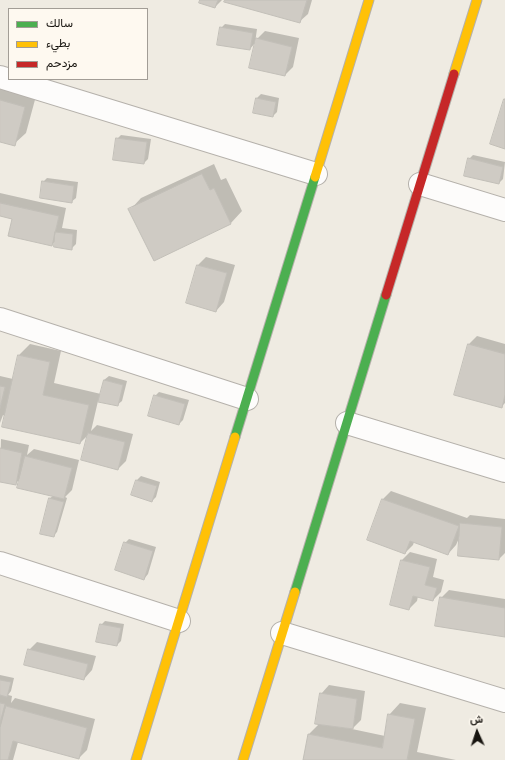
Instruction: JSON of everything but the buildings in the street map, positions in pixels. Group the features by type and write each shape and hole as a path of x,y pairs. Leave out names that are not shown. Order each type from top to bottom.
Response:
{"street":[{"path":"136,760 369,0"},
{"path":"244,760 477,0"},
{"path":"10,80 316,174"},
{"path":"420,184 505,210"},
{"path":"0,318 247,398"},
{"path":"347,423 505,471"},
{"path":"0,563 179,621"},
{"path":"282,633 505,702"}],"traffic: fast":[{"path":"235,437 315,177"},
{"path":"295,592 386,295"}],"traffic: slow":[{"path":"315,177 369,0"},
{"path":"454,74 477,0"},
{"path":"136,760 235,437"},
{"path":"243,760 295,592"}],"traffic: jam":[{"path":"386,295 454,74"}]}
